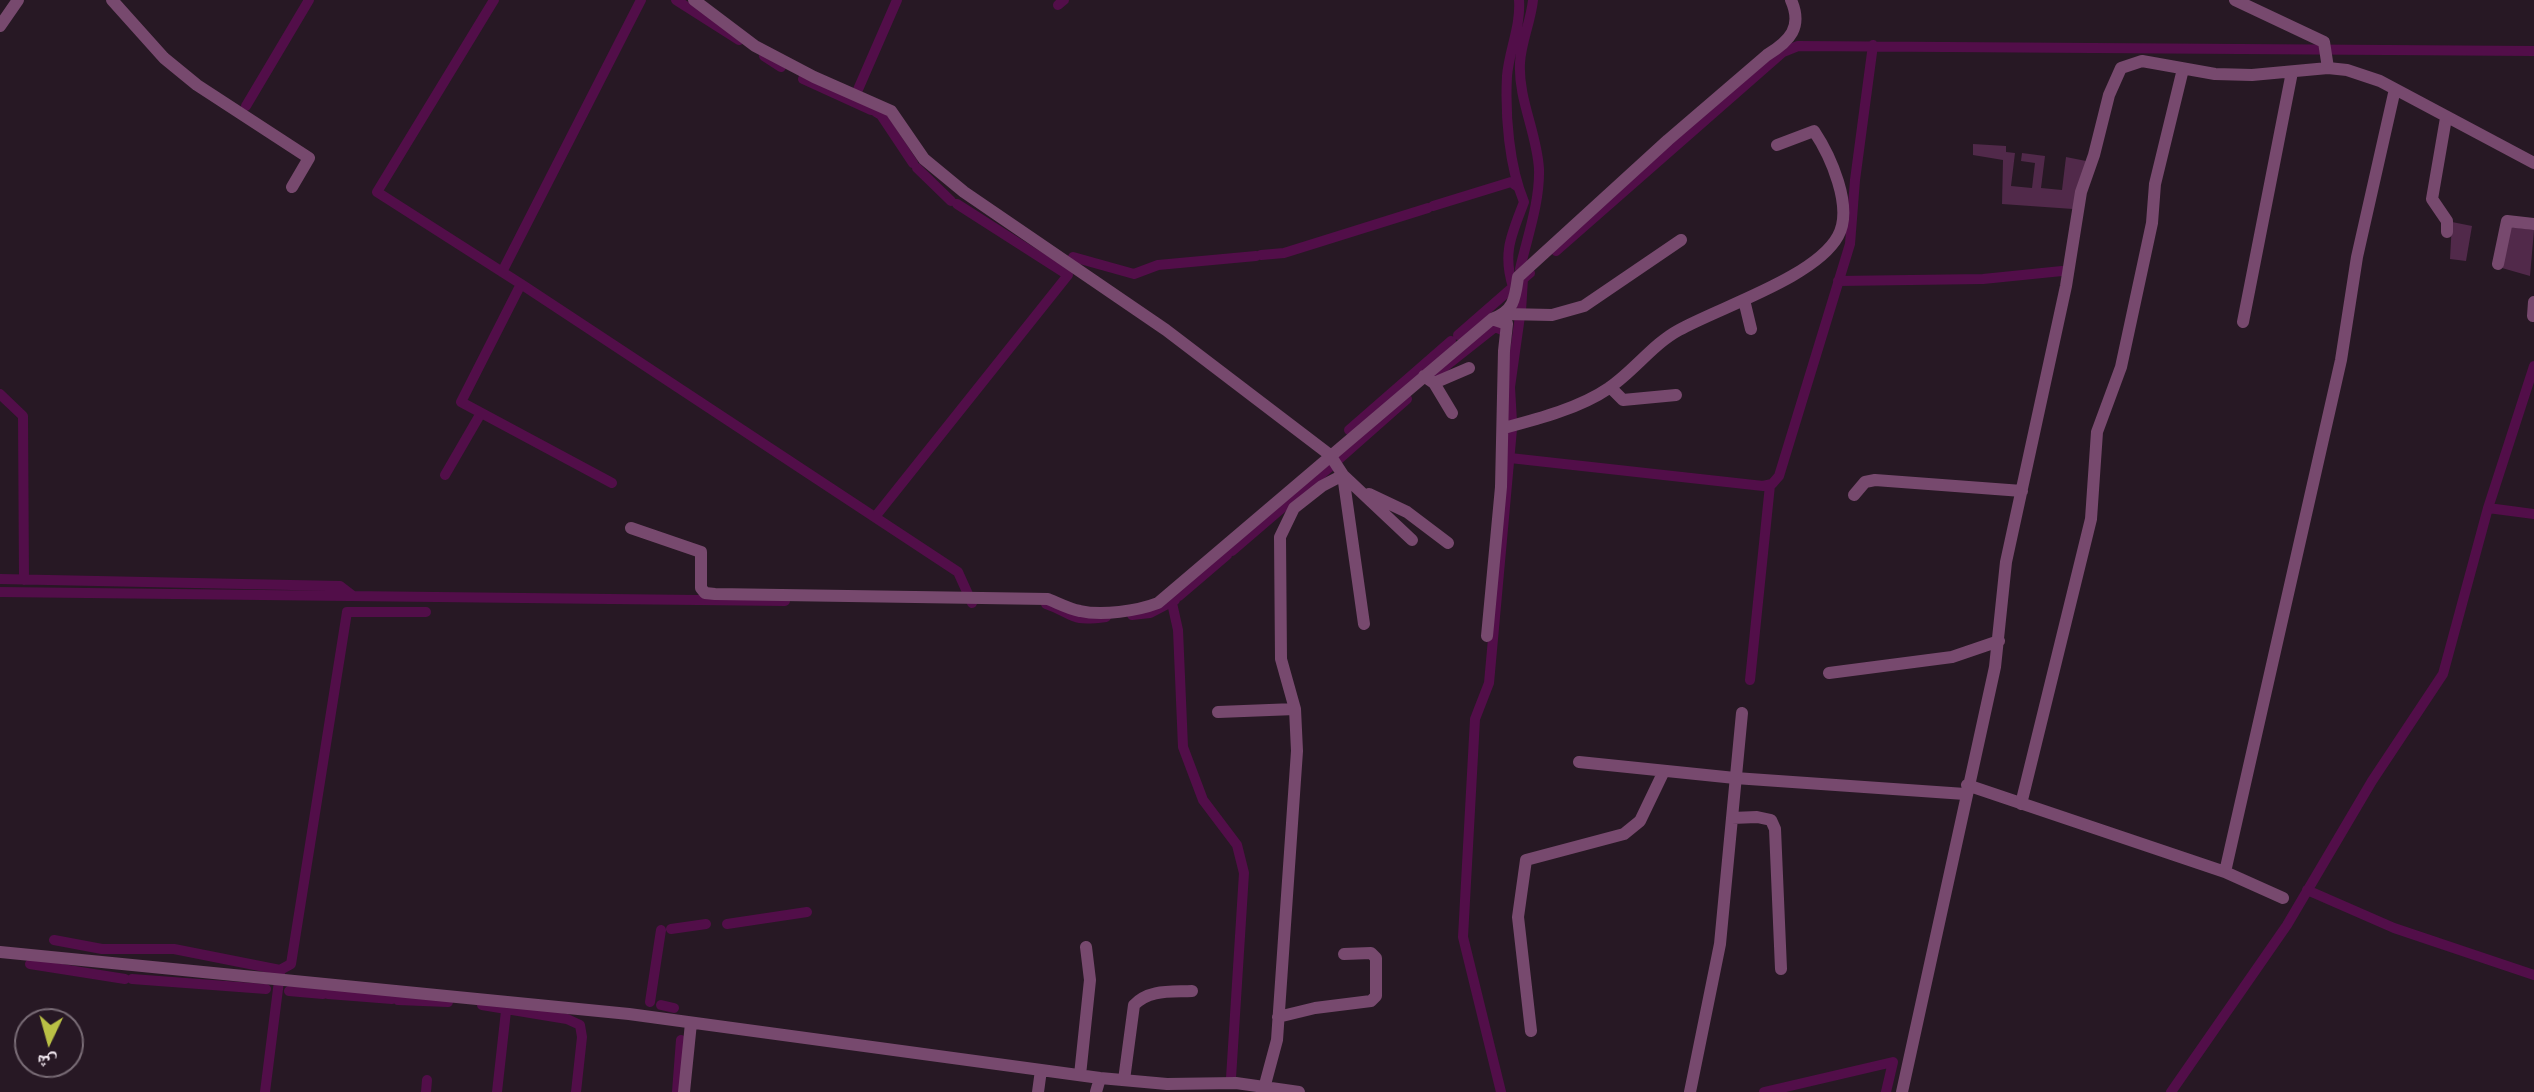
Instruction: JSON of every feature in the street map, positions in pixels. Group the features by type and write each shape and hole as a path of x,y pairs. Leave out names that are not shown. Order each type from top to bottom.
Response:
{"street":[{"path":"0,26 18,0"},
{"path":"112,0 164,58 197,85 309,158 292,187"},
{"path":"694,0 755,46 814,77 891,111 924,159 964,192 1166,330 1330,455 1343,475 1412,540"},
{"path":"1506,314 1514,304 1518,277 1668,140 1767,55 1786,44 1794,33 1796,19 1790,0"},
{"path":"2235,0 2324,42 2328,68"},
{"path":"1902,1092 1999,641 2006,562 2064,297 2081,192 2109,95 2121,68 2133,62 2152,62 2215,74 2328,68 2364,75 2534,163"},
{"path":"2021,804 2091,519 2097,432 2121,367 2152,223 2155,184 2183,69"},
{"path":"2243,322 2292,72"},
{"path":"2225,872 2341,360 2357,257 2395,89"},
{"path":"2446,118 2432,199 2447,221 2447,232"},
{"path":"1504,428 1590,398 1611,387 1677,331 1744,300 1828,253 1840,233 1840,188 1829,154 1814,131 1777,145"},
{"path":"2498,264 2507,221 2534,224"},
{"path":"631,528 701,552 701,588 705,593 1048,599 1079,611 1093,612 1146,608 1171,593 1330,455 1429,379 1492,319 1506,314 1552,315 1584,306 1681,240"},
{"path":"1744,300 1751,329"},
{"path":"2533,316 2534,302"},
{"path":"1487,636 1504,428 1504,351 1508,330 1507,324 1492,319"},
{"path":"1429,379 1469,368"},
{"path":"1429,379 1452,413"},
{"path":"1611,387 1623,400 1675,395"},
{"path":"1343,475 1364,624"},
{"path":"1262,1090 1277,1040 1297,751 1295,709 1281,659 1280,537 1294,508 1322,486 1343,475"},
{"path":"1854,495 1865,482 1875,480 2022,491"},
{"path":"1359,490 1408,512 1448,543"},
{"path":"1829,673 1952,657 1999,641"},
{"path":"1219,712 1295,709"},
{"path":"1690,1092 1720,944 1742,713"},
{"path":"1579,762 1735,778 1966,790 2021,804 2225,872 2283,898"},
{"path":"1531,1031 1518,917 1526,860 1624,834 1640,821 1664,771"},
{"path":"1732,818 1771,820 1775,829 1781,969"},
{"path":"1080,1075 1090,979 1086,947"},
{"path":"0,952 429,992 691,1023 1100,1078 1167,1084 1236,1083 1262,1090 1299,1092"},
{"path":"1278,1017 1315,1008 1371,1001 1376,996 1376,958 1371,953 1344,954"},
{"path":"1124,1080 1134,1005 1142,996 1152,993 1192,991"},
{"path":"684,1092 691,1023"},
{"path":"1038,1092 1041,1070"},
{"path":"1096,1092 1100,1078"}],"shaded area":[{"path":"1973,144 2006,146 2006,152 2015,153 2011,186 2032,188 2035,163 2021,161 2022,153 2045,156 2041,188 2062,190 2066,157 2086,161 2073,209 2002,204 2003,160 1973,155"},
{"path":"2452,222 2472,226 2466,261 2450,259"},
{"path":"2511,227 2534,230 2530,276 2502,268"}],"waterway":[{"path":"246,106 309,0"},
{"path":"494,0 377,192 521,284"},
{"path":"502,272 641,0"},
{"path":"676,0 739,40"},
{"path":"853,101 897,0"},
{"path":"1058,5 1064,0"},
{"path":"1458,335 1513,287 1508,253 1524,202 1512,157 1507,76 1519,0"},
{"path":"1520,269 1539,182 1538,156 1520,76 1521,55 1533,0"},
{"path":"1510,458 1763,486 1772,484 1779,476 1850,244 1855,180 1873,45"},
{"path":"1556,251 1783,52 1798,46 2534,51"},
{"path":"764,56 781,67"},
{"path":"803,79 871,110"},
{"path":"876,112 881,115 913,163"},
{"path":"917,168 951,201"},
{"path":"1433,206 1511,182 1518,187"},
{"path":"875,517 1068,275 957,204"},
{"path":"1261,255 1284,253 1428,208"},
{"path":"1073,257 1134,274 1158,265 1256,256"},
{"path":"1838,281 1983,279 2062,271"},
{"path":"1521,311 1523,279 1530,273"},
{"path":"612,483 461,402 521,284 958,572 972,603"},
{"path":"1512,422 1510,387 1520,316"},
{"path":"1433,376 1495,327 1504,331"},
{"path":"1349,430 1451,341"},
{"path":"2171,1092 2287,925 2372,781 2443,674 2488,508 2534,366"},
{"path":"0,394 23,416 24,580"},
{"path":"1339,459 1407,399"},
{"path":"445,475 481,413"},
{"path":"1501,1092 1463,937 1475,719 1489,683 1512,429"},
{"path":"1232,551 1331,466"},
{"path":"1750,680 1770,485"},
{"path":"2488,508 2534,514"},
{"path":"1179,596 1227,555"},
{"path":"0,579 340,586 353,596"},
{"path":"0,592 785,601"},
{"path":"1132,615 1150,613 1175,600"},
{"path":"1172,603 1178,630 1183,747 1203,800 1237,845 1244,873 1231,1078"},
{"path":"1046,604 1078,618 1106,617"},
{"path":"54,940 102,949 174,949 280,970 291,964 347,612 426,612"},
{"path":"2307,890 2394,928 2534,975"},
{"path":"727,924 807,912"},
{"path":"671,929 706,924"},
{"path":"650,1002 661,930"},
{"path":"30,964 125,979"},
{"path":"265,1092 280,973"},
{"path":"132,979 266,989"},
{"path":"289,991 323,994"},
{"path":"328,994 392,999"},
{"path":"398,1000 448,1002"},
{"path":"482,1005 567,1019 580,1025 582,1037 576,1092"},
{"path":"661,1005 674,1008"},
{"path":"497,1092 506,1011"},
{"path":"677,1092 681,1040"},
{"path":"1764,1092 1893,1062 1886,1092"},
{"path":"426,1092 427,1080"}]}
